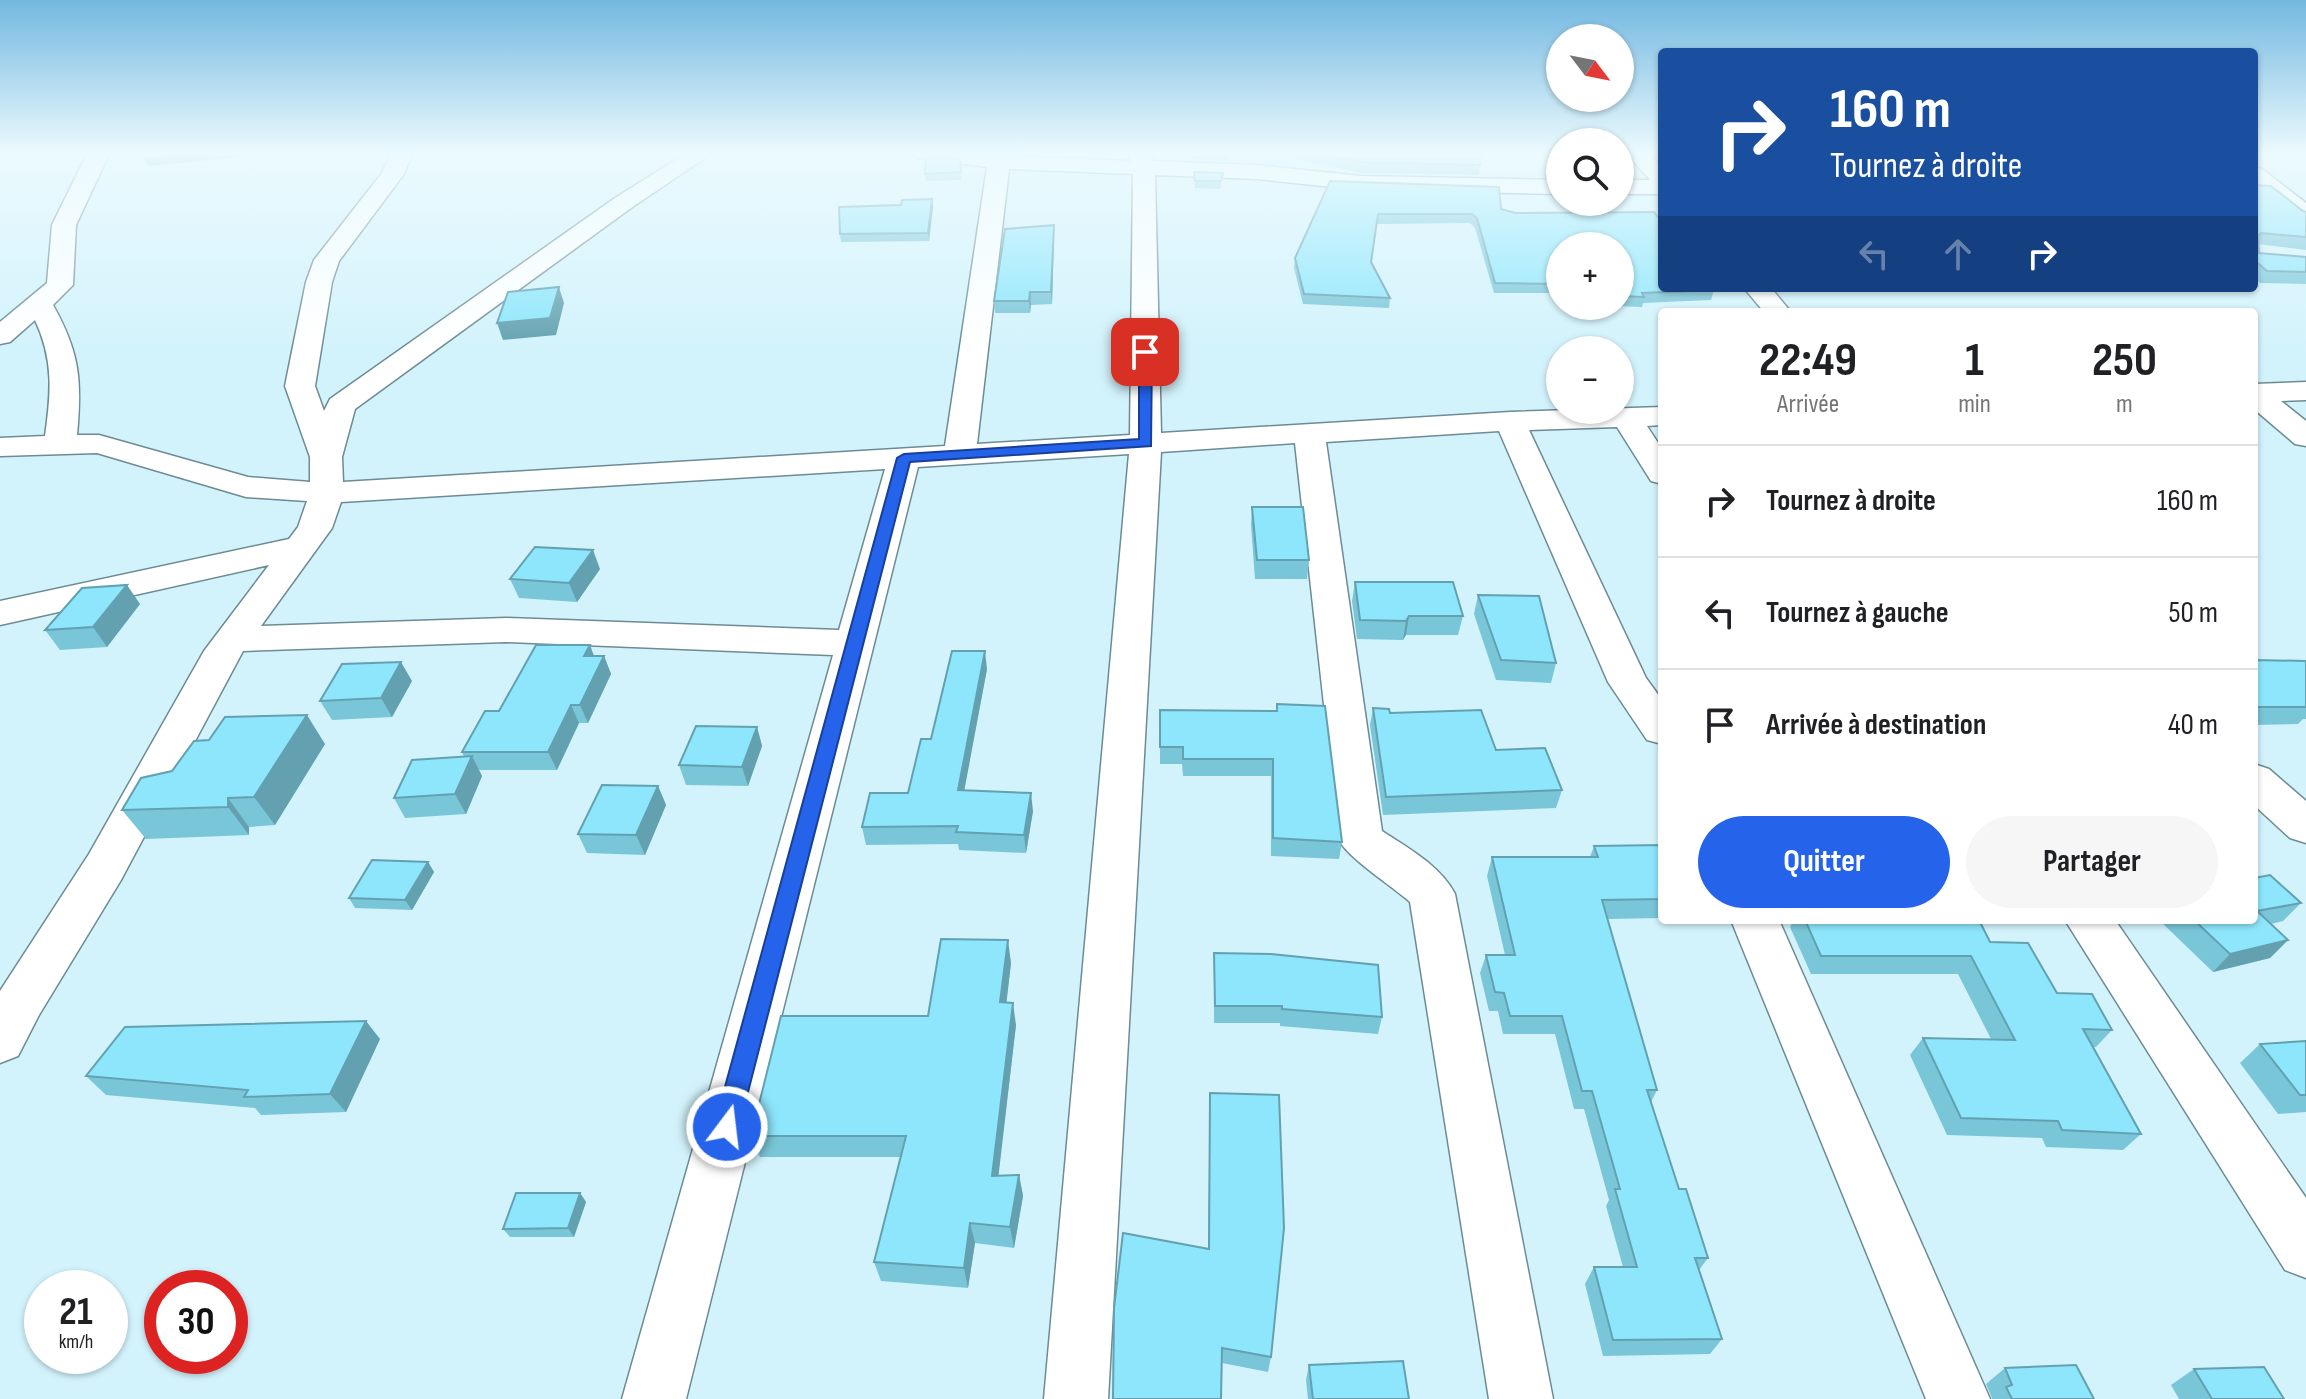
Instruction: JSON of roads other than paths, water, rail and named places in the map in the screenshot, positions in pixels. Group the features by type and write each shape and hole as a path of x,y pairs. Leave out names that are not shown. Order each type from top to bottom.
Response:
{"street":[{"path":"0,336 60,285 64,225 68,217"},
{"path":"326,457 300,386 319,282 327,260 360,217"},
{"path":"0,1040 21,1000 105,867 232,639 297,548 315,528 327,493 326,457 341,405 603,217"},
{"path":"960,455 992,217"},
{"path":"1076,1399 1146,443 1143,217"},
{"path":"1760,292 1774,308"},
{"path":"39,303 59,337 68,369 60,445"},
{"path":"2258,394 2306,391"},
{"path":"2258,397 2306,437"},
{"path":"1634,418 1658,416"},
{"path":"0,447 99,444 246,487 327,493 1546,420"},
{"path":"1510,421 1628,682 1658,724"},
{"path":"1631,424 1658,468"},
{"path":"1309,433 1361,840 1394,861 1432,894 1521,1399"},
{"path":"654,1399 904,458"},
{"path":"0,613 297,548"},
{"path":"232,639 506,630 855,643"},
{"path":"2258,784 2306,826"},
{"path":"1757,924 1958,1399"},
{"path":"2092,924 2306,1249"}]}
